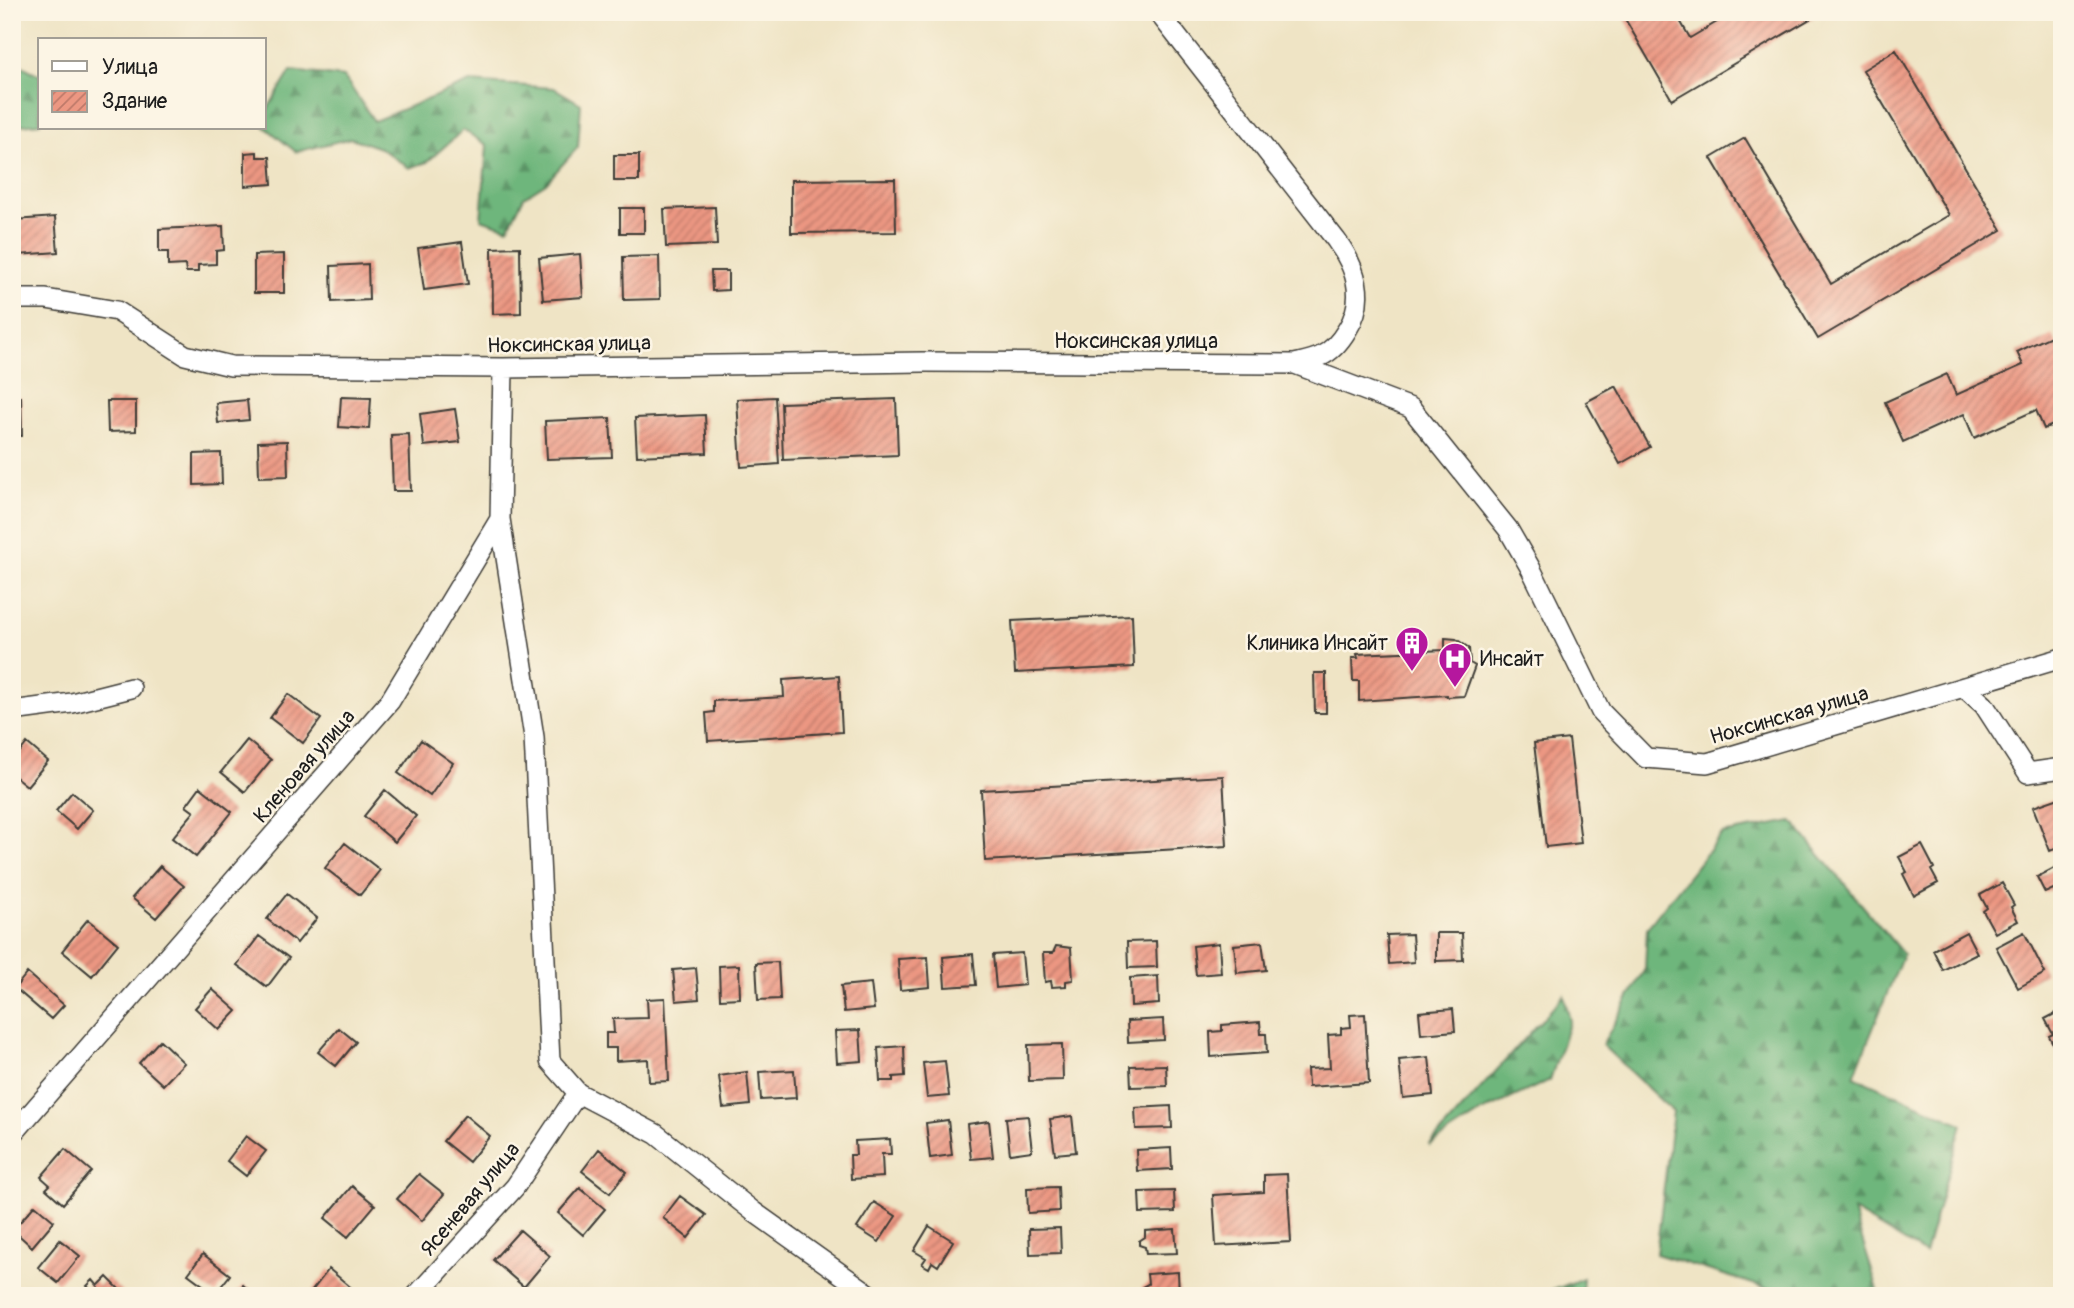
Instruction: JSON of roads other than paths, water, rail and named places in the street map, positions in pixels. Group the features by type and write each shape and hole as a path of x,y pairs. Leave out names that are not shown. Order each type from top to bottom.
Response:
{"street":[{"path":"1158,12 1336,240 1353,268 1358,286 1353,321 1340,342 1321,356 1295,364"},
{"name":"Ноксинская улица","path":"12,299 46,299 117,311 185,355 231,366 503,368 923,362 1295,364 1411,408 1508,529 1531,569 1601,712 1646,758 1707,763 2062,658"},
{"path":"503,368 500,519 534,737 551,1061 578,1093 656,1134 754,1212 872,1296"},
{"name":"Кленовая улица","path":"12,1135 390,701 500,519"},
{"path":"1964,687 1984,705 2028,773 2062,768"},
{"path":"12,711 72,703 131,688"},
{"name":"Ясеневая улица","path":"416,1296 515,1186 578,1093"}],"place":[{"name":"Клиника Инсайт","path":"1412,673"},
{"name":"Инсайт","path":"1455,689"}]}
